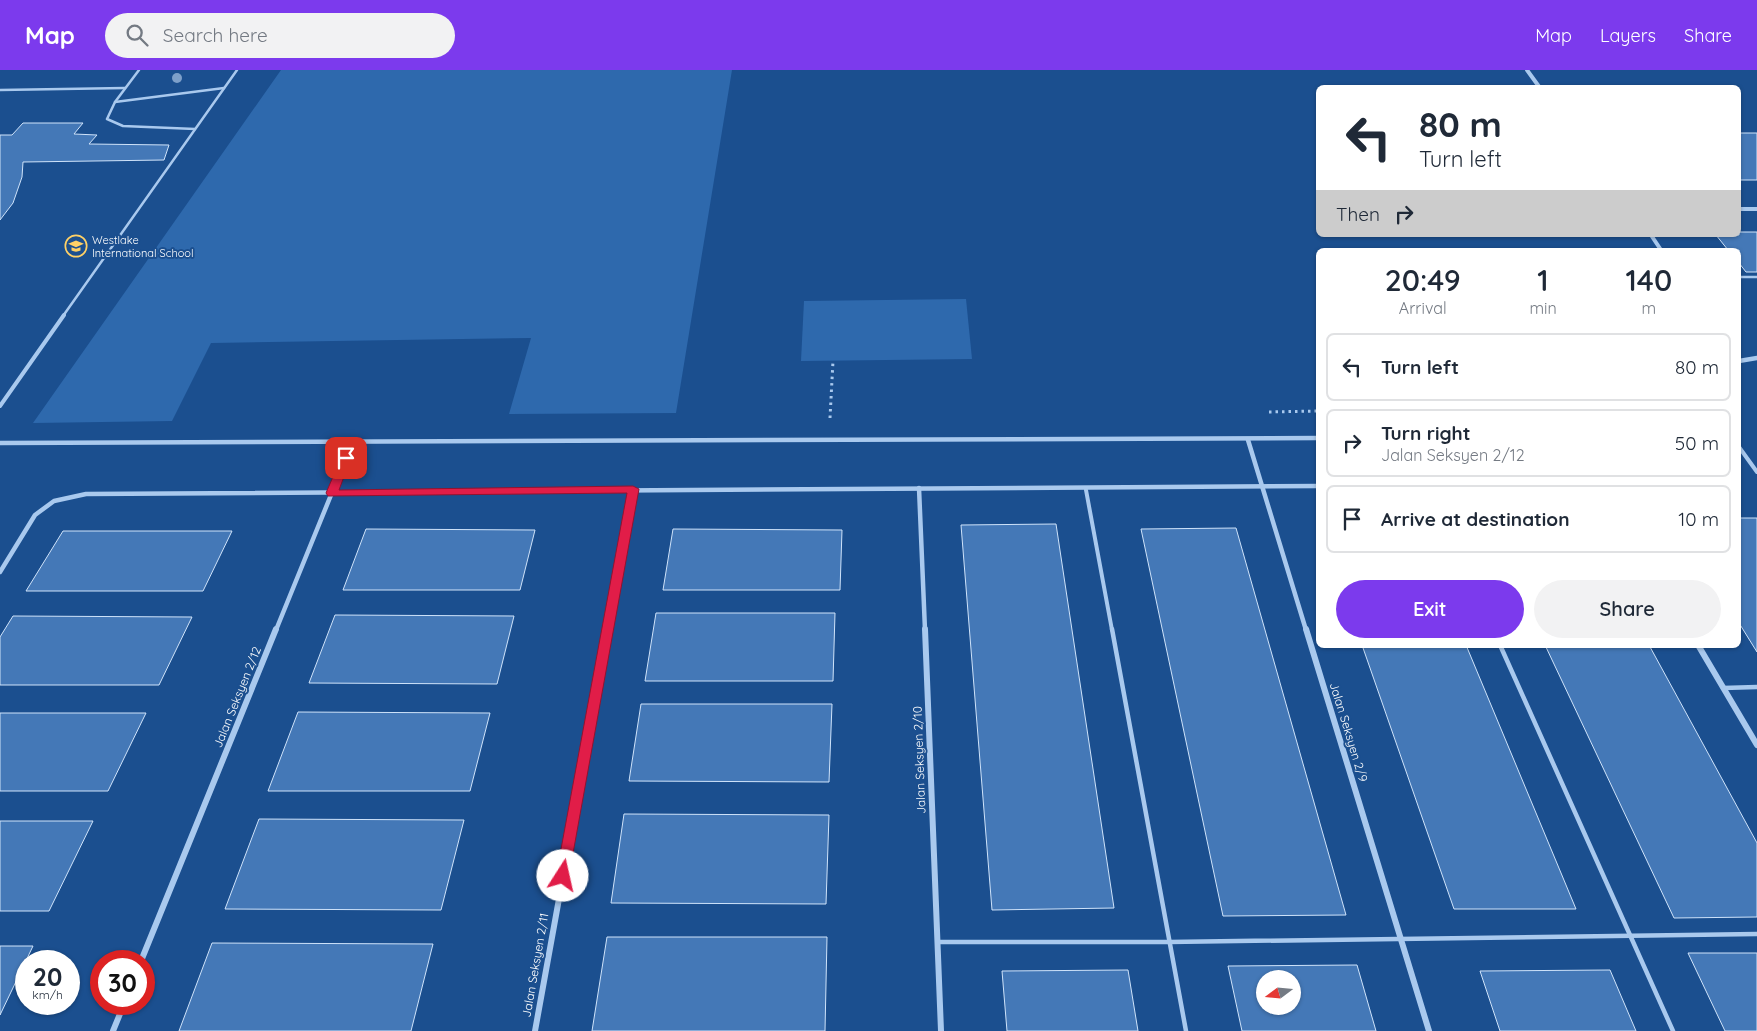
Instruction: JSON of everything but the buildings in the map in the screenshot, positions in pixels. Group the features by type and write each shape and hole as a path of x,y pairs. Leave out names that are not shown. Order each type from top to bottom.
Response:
{"street":[{"path":"1527,70 1538,85"},
{"path":"1741,209 1757,209"},
{"path":"1652,237 1660,248"},
{"path":"1741,360 1757,358"},
{"path":"0,443 1248,440 1316,438"},
{"name":"Jalan Seksyen 2/9","path":"1248,440 1429,1031"},
{"name":"Jalan Seksyen 2/12","path":"145,950 353,441"},
{"path":"0,572 35,515 54,501 86,494 332,493 499,489 919,488 1086,490 1316,486"},
{"name":"Jalan Seksyen 2/10","path":"919,488 941,1031"},
{"name":"Jalan Seksyen 2/11","path":"535,1031 633,489"},
{"path":"1700,648 1757,745"},
{"path":"113,1031 120,1015"}],"lane":[{"path":"139,70 115,102 107,119 123,126 195,129"},
{"path":"0,406 237,70"},
{"path":"0,90 125,88"},
{"path":"115,102 224,88"},
{"path":"1741,277 1757,277"},
{"path":"1741,450 1757,472"},
{"path":"1086,490 1186,1031"},
{"path":"1501,648 1673,1031"},
{"path":"1723,688 1757,688"},
{"path":"938,942 1169,942 1757,934"}],"path":[{"path":"829,441 833,361"}],"shaded area":[{"path":"281,70 732,70 676,413 509,414 531,338 211,343 172,421 33,423"},
{"path":"966,299 972,359 801,361 804,301"}],"place":[{"name":"Westlake International School","path":"76,246"}],"route":[{"path":"346,458 332,493 499,489 633,489 563,876"}]}
